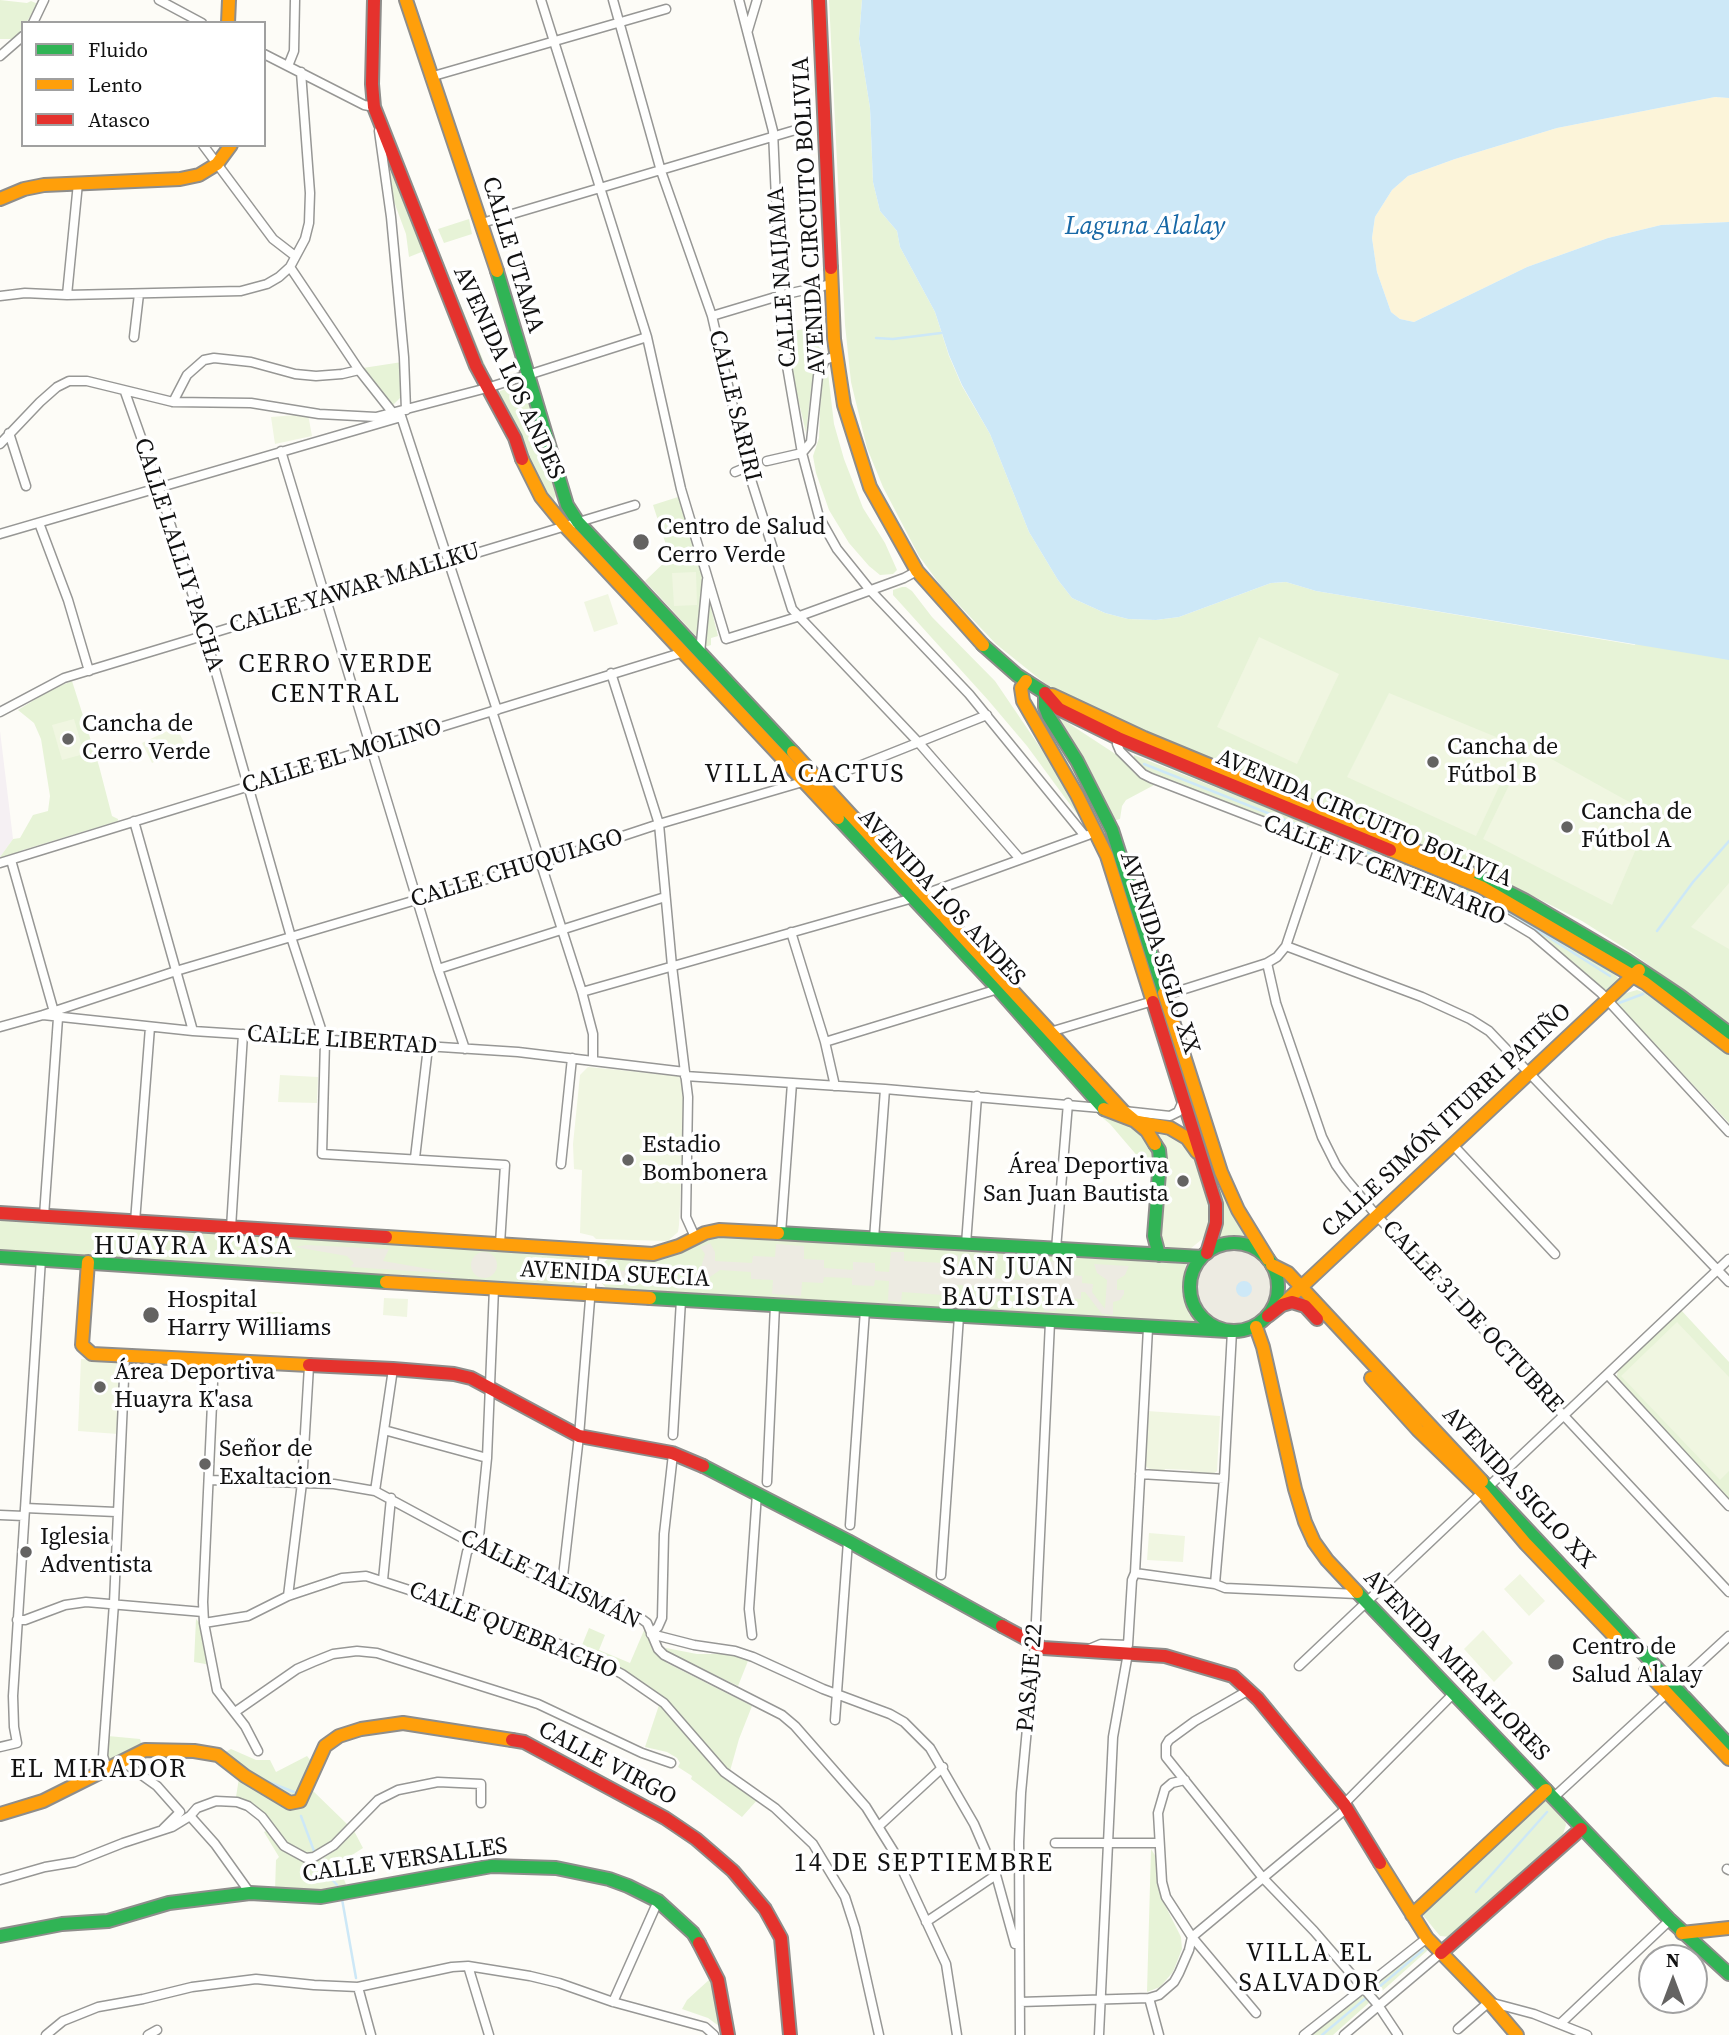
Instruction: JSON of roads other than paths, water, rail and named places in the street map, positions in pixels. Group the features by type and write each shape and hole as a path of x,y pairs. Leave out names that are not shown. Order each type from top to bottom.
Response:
{"main road":[{"path":"228,21 229,0"},
{"name":"AVENIDA LOS ANDES","path":"374,0 374,107 476,366 515,438 530,480 700,653 820,782 1102,1108 1138,1122 1170,1128 1187,1138 1202,1158"},
{"name":"CALLE UTAMA","path":"406,0 430,77 482,223 571,523"},
{"name":"AVENIDA CIRCUITO BOLIVIA","path":"819,0 836,356 844,405 870,487 895,536 917,571 970,634 1026,681 1045,693 1059,709 1481,887 1637,972 1729,1033"},
{"path":"0,199 24,189 44,185 180,179 200,175 217,164 230,147"},
{"name":"AVENIDA LOS ANDES","path":"571,523 684,652 803,781 1051,1032 1123,1111 1138,1122 1159,1150 1154,1236 1159,1255"},
{"name":"AVENIDA SIGLO XX","path":"1026,681 1021,688 1023,701 1091,834 1107,856 1202,1158 1217,1214 1204,1255"},
{"name":"AVENIDA SIGLO XX","path":"1045,693 1048,715 1077,761 1112,830 1226,1184 1238,1210 1270,1262 1288,1273 1301,1287 1671,1690 1729,1759"},
{"name":"AVENIDA CIRCUITO BOLIVIA","path":"1637,972 1729,1047"},
{"name":"CALLE SIMÓN ITURRI PATIÑO","path":"1282,1305 1637,972"},
{"name":"AVENIDA SUECIA","path":"0,1213 661,1253 695,1237 719,1230 1159,1255 1204,1255"},
{"path":"1268,1316 1278,1291 1277,1276 1270,1262 1259,1250 1240,1244 1219,1246 1204,1255 1194,1268 1190,1280 1192,1300 1207,1322 1230,1331 1256,1327 1282,1305"},
{"name":"AVENIDA SUECIA","path":"0,1257 591,1295 1230,1331"},
{"path":"88,1262 82,1345 92,1354 393,1369 471,1377 579,1436 673,1454 757,1493 1052,1650 1165,1656 1233,1676 1249,1690 1298,1746 1345,1806 1427,1938 1489,2001 1517,2035"},
{"name":"AVENIDA SIGLO XX","path":"1282,1305 1292,1302 1305,1306 1418,1430 1486,1490"},
{"name":"AVENIDA MIRAFLORES","path":"1256,1327 1305,1522 1314,1542 1327,1560 1581,1829 1682,1933 1729,1974"},
{"name":"AVENIDA SIGLO XX","path":"1671,1690 1729,1745"},
{"name":"CALLE VIRGO","path":"0,1814 43,1801 145,1750 209,1752 218,1755 281,1800 294,1802 300,1801 325,1746 339,1736 354,1731 394,1724 426,1725 524,1742 665,1818 696,1839 733,1871 765,1909 781,1938 790,2035"},
{"path":"1412,1915 1550,1794"},
{"path":"1441,1953 1581,1829"},
{"name":"CALLE VERSALLES","path":"0,1936 62,1924 108,1921 169,1903 250,1893 321,1897 492,1866 556,1868 609,1879 658,1901 686,1926 702,1947 718,1980 728,2035"},
{"path":"1682,1933 1729,1928"}],"street":[{"path":"34,21 44,0"},
{"path":"159,0 198,21"},
{"path":"288,66 294,51 295,0"},
{"path":"541,0 646,337 681,489 726,639 797,617 917,571"},
{"name":"CALLE SARIRI","path":"613,0 661,171 712,316 747,467 792,610 919,743 1020,859"},
{"path":"739,0 748,33"},
{"name":"CALLE NAIJAMA","path":"757,0 748,33 774,138 782,337 802,453 819,517 837,549 870,590 987,715 1091,834"},
{"path":"430,77 666,9"},
{"path":"2,51 21,37"},
{"path":"266,55 364,105 374,107 391,217 404,357 400,413 449,561 582,992 593,1034 593,1062"},
{"path":"0,296 25,293 67,295 241,291 267,284 279,277 290,267 305,239 309,223 301,72"},
{"path":"482,223 792,131"},
{"path":"204,147 273,239 296,256"},
{"path":"67,295 78,183"},
{"path":"290,267 359,370 400,413"},
{"path":"712,316 782,295 832,285"},
{"path":"134,337 139,294"},
{"path":"0,534 281,451 646,337"},
{"path":"767,461 802,453 811,442 821,367 825,360 836,356"},
{"path":"173,402 187,375 204,360 214,358 251,362 295,374 316,376 359,370"},
{"path":"0,444 57,387 69,381 87,381 173,402 251,403 362,418 400,413"},
{"name":"CALLE LALLIY PACHA","path":"125,392 159,488 205,634 290,937 325,1041"},
{"path":"9,433 26,486"},
{"path":"281,451 416,900 465,1049"},
{"path":"736,472 747,467"},
{"name":"CALLE YAWAR MALLKU","path":"0,712 64,678 635,505"},
{"path":"39,523 68,600 89,671"},
{"path":"700,653 707,573"},
{"name":"CALLE EL MOLINO","path":"0,863 684,652"},
{"path":"611,673 659,824 671,966 688,1097 686,1217 695,1237"},
{"name":"CALLE CHUQUIAGO","path":"55,1014 176,971 541,863 659,824 803,781 820,782 987,715"},
{"name":"CALLE IV CENTENARIO","path":"1120,734 1117,744 1120,751 1143,774 1151,778 1466,900 1532,934 1607,999 1729,1132"},
{"path":"134,821 193,1031"},
{"path":"582,992 919,896 1091,834"},
{"path":"1166,995 1267,963 1277,957 1286,946 1320,844"},
{"path":"11,859 55,1014 44,1216"},
{"path":"438,969 665,897"},
{"path":"791,932 825,1042 835,1086"},
{"path":"1286,946 1422,997 1470,1019 1489,1031 1729,1282"},
{"name":"CALLE 31 DE OCTUBRE","path":"1267,963 1276,1003 1328,1150 1346,1179 1377,1216 1729,1592"},
{"path":"825,1042 998,989"},
{"path":"1051,1032 1153,1001"},
{"name":"CALLE LIBERTAD","path":"0,1027 55,1014 149,1027 572,1058 685,1074 1068,1103 1170,1116 1178,1112 1184,1100"},
{"path":"135,1222 149,1027"},
{"path":"231,1227 243,1034"},
{"path":"325,1041 322,1154 505,1165 500,1244"},
{"path":"415,1158 428,1047"},
{"path":"561,1164 572,1058"},
{"path":"781,1233 792,1083"},
{"path":"874,1239 885,1089"},
{"path":"966,1244 977,1096"},
{"path":"1056,1249 1068,1103"},
{"path":"1453,1145 1555,1254"},
{"path":"562,1585 579,1436 594,1250"},
{"path":"0,1748 17,1743 13,1715 17,1620 41,1259"},
{"path":"1299,1666 1362,1598 1486,1490 1729,1259"},
{"path":"456,1605 467,1552 479,1537 487,1458 494,1288"},
{"path":"673,1434 681,1300"},
{"path":"766,1482 775,1305"},
{"path":"850,1525 865,1310"},
{"path":"941,1575 959,1316"},
{"name":"PASAJE 22","path":"1020,2035 1021,1793 1035,1642 1051,1322"},
{"path":"1085,1651 1101,1644 1128,1645 1132,1580 1135,1573 1148,1328"},
{"path":"1215,1584 1224,1479 1230,1331"},
{"path":"107,1768 103,1756 114,1603 125,1356"},
{"path":"214,1360 204,1623 217,1690 258,1751"},
{"path":"288,1596 302,1483 309,1366"},
{"path":"375,1491 393,1369"},
{"path":"1608,1375 1729,1506"},
{"path":"384,1430 487,1458"},
{"path":"673,1454 664,1534 662,1618 651,1634 657,1649 670,1660 769,1707 796,1726 866,1807 894,1852 946,1964 957,2035"},
{"path":"1140,1474 1224,1479"},
{"name":"CALLE TALISMÁN","path":"209,1480 302,1483 375,1491 518,1568 639,1617 646,1623 651,1634 694,1645 735,1651 904,1722 925,1742 943,1767 974,1824 996,1875 1011,1920 1019,1961"},
{"path":"752,1635 749,1609 757,1493"},
{"path":"383,1580 391,1498"},
{"path":"0,1515 24,1512 116,1512"},
{"path":"835,1720 848,1541"},
{"path":"1135,1573 1215,1584 1225,1588 1362,1598"},
{"name":"CALLE QUEBRACHO","path":"204,1623 248,1616 288,1596 351,1576 366,1576 456,1605 582,1653 622,1674 664,1703 724,1772 759,1795 813,1844 832,1871 856,1928 879,2035"},
{"path":"17,1620 25,1620 65,1605 86,1602 203,1612"},
{"path":"1550,1794 1671,1690 1729,1636"},
{"path":"234,1712 297,1669 313,1662 333,1654 357,1651 377,1653 538,1704 642,1753 671,1763"},
{"path":"1099,2035 1113,1737 1128,1653"},
{"path":"1249,1690 1195,1721 1169,1740 1166,1756 1263,1878 1363,1987 1398,2035"},
{"path":"1020,2002 1149,1998 1159,1995 1174,1982 1192,1937 1345,1806 1454,1693"},
{"path":"122,1761 157,1786 180,1812 163,1829"},
{"path":"879,1826 943,1767"},
{"path":"1185,1780 1172,1783 1165,1789 1158,1813 1166,1897 1192,1937 1256,2014"},
{"path":"0,1880 45,1867 75,1862 172,1827 206,1803 216,1801 237,1802 262,1817 285,1846 296,1854 314,1857 334,1845 378,1801 398,1790 438,1782 481,1784 481,1803"},
{"path":"190,1816 215,1844 250,1893"},
{"path":"1055,1843 1159,1843"},
{"path":"926,1922 996,1875"},
{"path":"613,2001 658,1901"},
{"path":"1560,2024 1670,1920"},
{"path":"1304,2035 1427,1938"},
{"path":"1344,2035 1441,1953"},
{"path":"46,2035 63,2021 98,2007 192,1987 256,1979 358,1987 452,1966 468,1966 530,1976 705,2027 714,2035"},
{"path":"468,1966 489,2035"},
{"path":"358,1987 371,2035"},
{"path":"1149,1998 1159,2035"},
{"path":"1458,2029 1489,2001 1534,2014 1587,2035"},
{"path":"148,2035 157,2030"}],"water":[{"name":"Laguna Alalay","path":"862,0 1729,0 1729,98 1715,97 1557,128 1408,176 1392,190 1375,217 1372,238 1377,272 1391,312 1400,319 1414,322 1527,267 1608,238 1661,225 1729,222 1729,660 1316,591 1286,582 1271,583 1179,617 1156,620 1128,619 1105,613 1072,598 1029,532 990,434 962,385 949,355 935,312 900,247 897,231 880,211 873,182 870,108 859,39"},
{"path":"1241,1281 1247,1281 1252,1289 1250,1295 1241,1297 1236,1292 1236,1286"}],"waterway":[{"path":"876,338 893,339 941,333"},
{"path":"1144,764 1492,904 1610,976"},
{"path":"1657,931 1693,882 1729,841"},
{"path":"1619,1003 1643,994"},
{"path":"266,1781 294,1792"},
{"path":"1476,1892 1547,1812"},
{"path":"301,1816 314,1851"},
{"path":"319,1865 337,1885"},
{"path":"342,1899 356,1978"},
{"path":"1322,2035 1423,1950"}],"place":[{"name":"Centro de Salud Cerro Verde","path":"641,542"},
{"name":"Cancha de Cerro Verde","path":"68,739"},
{"name":"Cancha de Fútbol B","path":"1433,762"},
{"name":"Cancha de Fútbol A","path":"1567,827"},
{"name":"Estadio Bombonera","path":"628,1160"},
{"name":"Área Deportiva San Juan Bautista","path":"1183,1181"},
{"name":"Hospital Harry Williams","path":"151,1315"},
{"name":"Área Deportiva Huayra K'asa","path":"100,1387"},
{"name":"Señor de Exaltacion","path":"205,1464"},
{"name":"Iglesia Adventista","path":"26,1552"},
{"name":"Centro de Salud Alalay","path":"1556,1662"}],"district":[{"name":"CERRO VERDE CENTRAL","path":"336,680"},
{"name":"VILLA CACTUS","path":"805,775"},
{"name":"HUAYRA K'ASA","path":"194,1247"},
{"name":"SAN JUAN BAUTISTA","path":"1009,1283"},
{"name":"EL MIRADOR","path":"99,1770"},
{"name":"14 DE SEPTIEMBRE","path":"924,1864"},
{"name":"VILLA EL SALVADOR","path":"1310,1969"}]}
